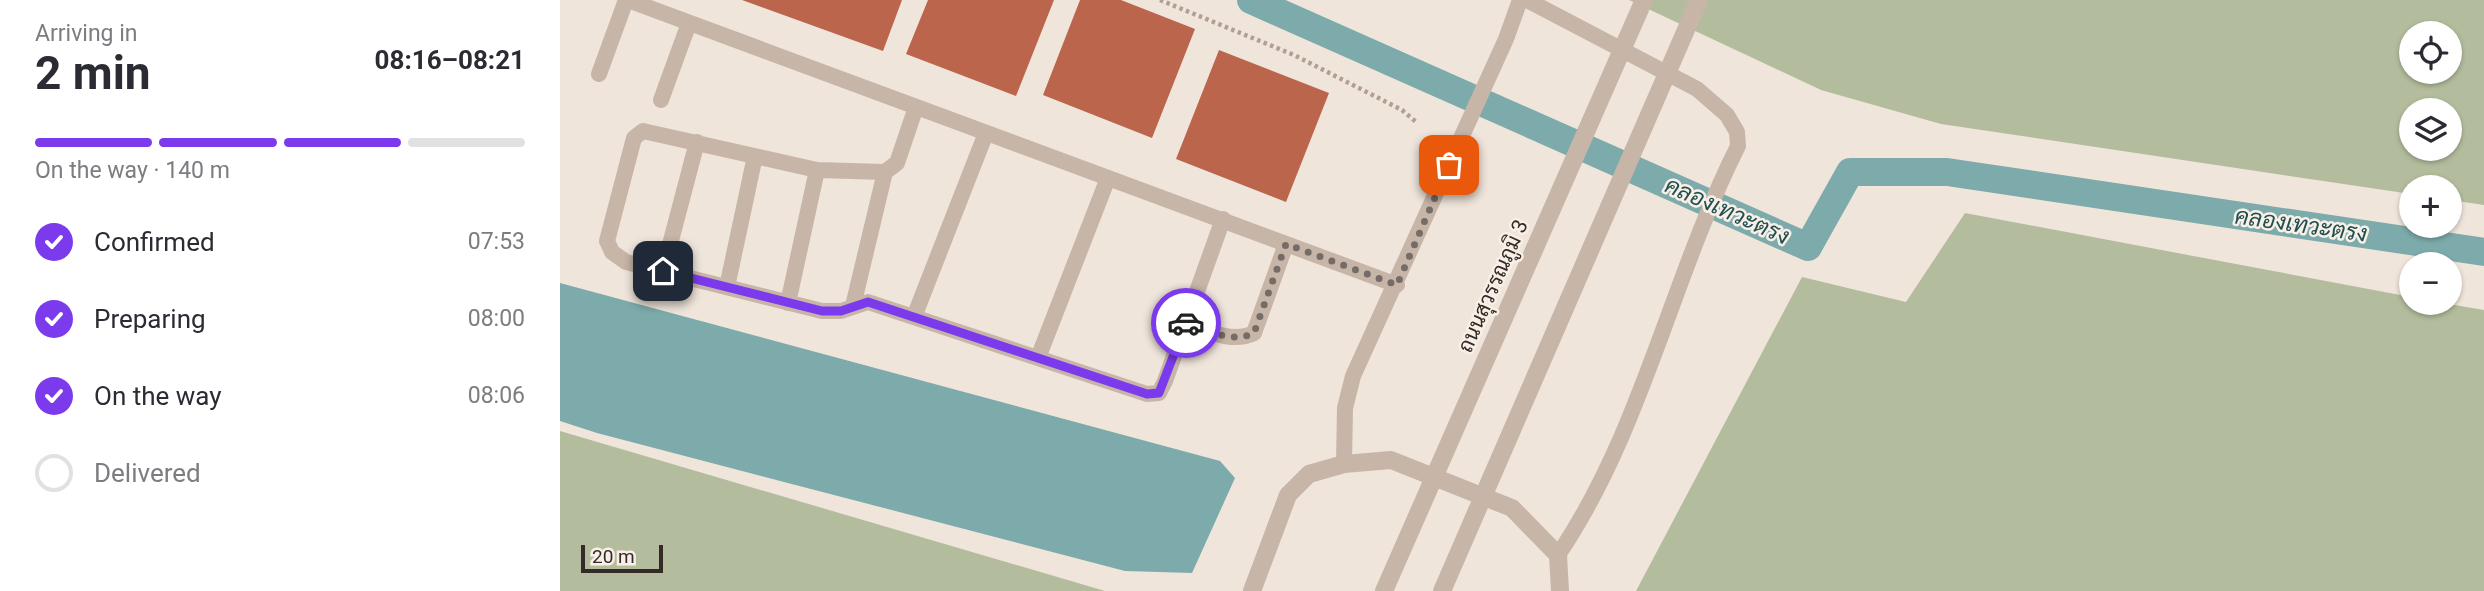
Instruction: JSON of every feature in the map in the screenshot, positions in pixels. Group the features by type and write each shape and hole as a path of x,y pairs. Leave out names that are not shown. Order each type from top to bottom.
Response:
{"street":[{"name":"ถนนสุวรรณภูมิ 3","path":"1384,591 1644,0"},
{"path":"1443,591 1699,0"},
{"path":"1252,591 1288,495 1309,474 1344,464 1391,460 1512,508 1558,555 1560,591"}],"lane":[{"path":"599,74 627,0 1397,285"},
{"path":"1344,464 1345,408 1353,376 1397,285 1506,39 1520,0"},
{"path":"1527,0 1697,89 1727,115 1737,132 1738,146 1700,232 1601,485 1558,555"},
{"path":"661,100 689,23"},
{"path":"916,107 897,163 885,172 817,170 643,131 634,138 607,241 612,252 626,262 822,311 841,311 868,302 1147,394 1159,393 1223,219"},
{"path":"914,317 986,133"},
{"path":"663,271 697,142"},
{"path":"726,287 755,156"},
{"path":"788,303 817,170"},
{"path":"853,306 885,172"},
{"path":"1038,358 1108,178"},
{"path":"1185,323 1230,338 1245,338 1254,333 1286,244"}],"path":[{"path":"1160,0 1294,55 1402,110 1416,122"}],"green space":[{"path":"1629,0 2484,0 2484,205 2462,202 2462,175 2399,175 2399,192 1941,124 1821,90"},
{"path":"1965,213 2399,295 2399,315 2462,315 2462,306 2484,310 2484,591 1636,591 1802,277 1906,302"},
{"path":"560,431 1105,591 560,591"}],"water":[{"path":"560,283 1220,461 1235,478 1192,573 1125,571 597,433 560,421"}],"building":[{"path":"742,0 902,0 883,51"},
{"path":"928,0 1054,0 1016,96 906,54"},
{"path":"1080,0 1121,0 1195,29 1152,138 1043,95"},
{"path":"1219,50 1329,93 1286,202 1176,159"}],"waterway":[{"name":"คลองเทวะตรง","path":"1251,0 1808,247 1850,172 1947,172 2484,252"}],"way so far":[{"path":"1186,323 1230,338 1245,338 1254,333 1286,244 1397,285 1449,165"}],"route":[{"path":"663,271 822,311 841,311 868,302 1147,394 1159,393 1186,323"}]}
